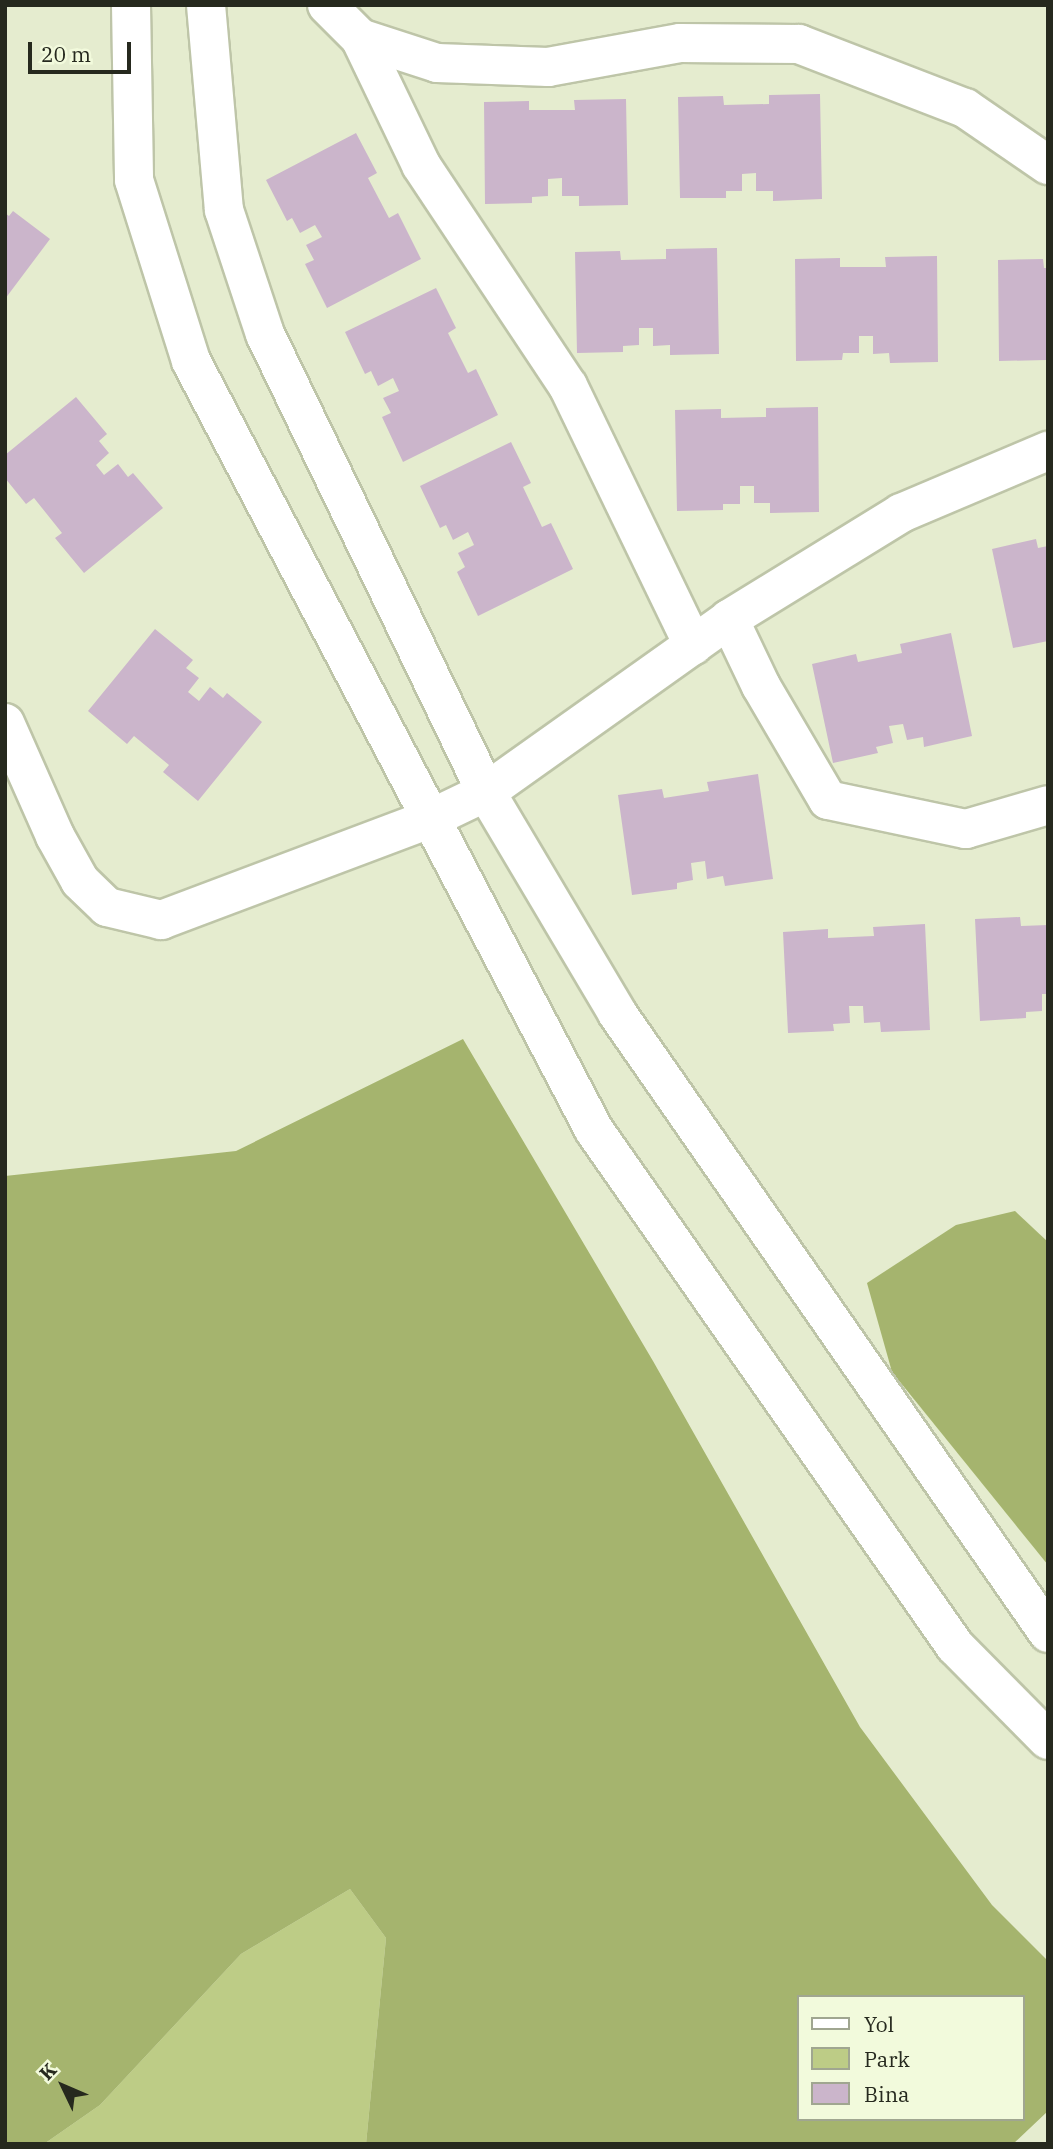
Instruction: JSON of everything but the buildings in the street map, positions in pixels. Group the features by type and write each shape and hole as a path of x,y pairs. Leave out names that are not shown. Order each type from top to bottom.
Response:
{"street":[{"path":"131,5 134,180 191,361 594,1130 955,1646 1048,1740"},
{"path":"206,5 224,209 265,334 486,792 617,1013 1048,1633"},
{"path":"327,5 360,38 421,165 568,386 693,645"},
{"path":"360,38 437,63 548,67 680,43 799,44 965,108 1048,165"},
{"path":"5,723 55,836 80,881 107,907 161,920 430,819 486,792 729,619 901,513 1048,451"},
{"path":"729,619 761,686 828,800 966,829 1048,805"}],"green space":[{"path":"463,1039 653,1361 860,1727 992,1905 1048,1961 1048,2111 1013,2144 366,2144 386,1938 350,1889 241,1954 100,2105 44,2144 5,2144 5,1176 236,1151"},
{"path":"1015,1211 1048,1242 1048,1565 892,1372 867,1283 956,1225"},
{"path":"350,1889 386,1938 366,2144 44,2144 100,2105 241,1954"}]}
